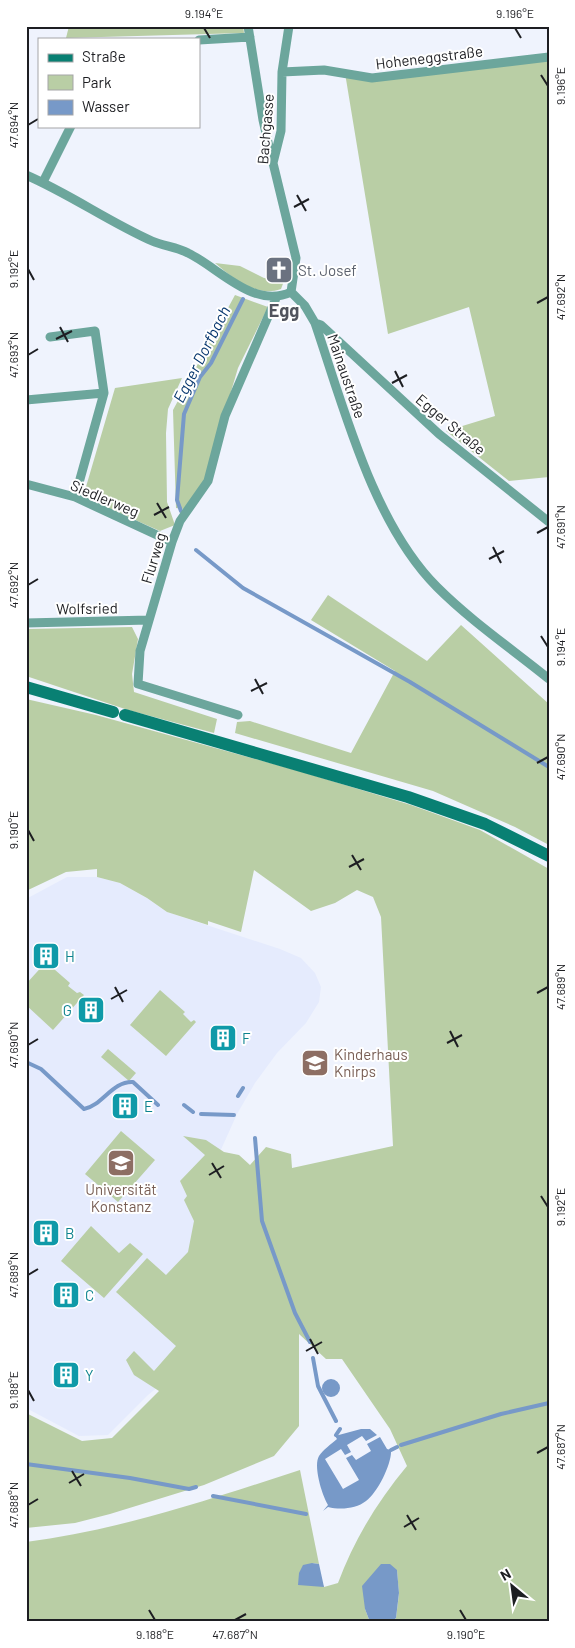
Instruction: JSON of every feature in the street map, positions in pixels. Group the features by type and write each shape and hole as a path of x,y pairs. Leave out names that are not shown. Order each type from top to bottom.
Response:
{"main road":[{"path":"26,687 408,796 485,824 549,856"}],"street":[{"path":"248,26 263,120 273,163"},
{"name":"Bachgasse","path":"289,26 282,72 281,131 273,163 296,258 291,292"},
{"path":"200,40 250,37"},
{"name":"Hoheneggstraße","path":"282,72 324,70 372,78 549,57"},
{"path":"43,182 70,128"},
{"path":"26,175 43,182 152,242 189,253 234,284 258,293 276,296 291,292"},
{"name":"Mainaustraße","path":"291,292 305,306 315,324 357,447 385,511 402,540 437,587 549,679"},
{"name":"Flurweg","path":"238,715 138,684 140,650 180,521 208,481 226,416 276,296"},
{"name":"Egger Straße","path":"315,324 321,325 439,434 549,522"},
{"path":"50,337 95,331 104,393 75,497"},
{"path":"26,400 104,393"},
{"name":"Siedlerweg","path":"26,484 75,497 172,542"},
{"name":"Wolfsried","path":"26,623 149,620"}],"shaded area":[{"name":"Universität Konstanz","path":"67,877 97,877 120,883 167,912 280,949 301,958 315,973 321,987 319,1002 306,1023 277,1053 255,1083 237,1114 219,1154 176,1372 148,1395 108,1435 79,1436 26,1408 26,899"}],"green space":[{"path":"69,26 243,26 244,33 66,38"},
{"path":"549,57 549,477 509,481 446,431 495,416 469,307 388,334 345,73 374,79"},
{"path":"215,263 240,266 264,278 284,281 281,289 263,291 254,289 229,275"},
{"path":"235,295 268,307 238,368 205,479 184,509 176,508 173,410"},
{"path":"182,378 168,409 166,433 167,502 175,525 160,531 83,497 115,388"},
{"path":"328,595 427,661 461,625 549,704 549,845 515,827 433,791 235,733 237,722 250,721 351,753 395,671 311,620"},
{"path":"132,627 138,639 132,674 134,692 217,719 214,733 128,710 26,676 26,629"},
{"path":"26,699 96,715 299,771 411,805 480,830 549,869 549,1622 391,1622 396,1618 399,1594 397,1570 365,1609 370,1622 26,1622 26,1542 61,1537 131,1522 300,1470 319,1564 312,1563 324,1587 338,1583 351,1552 367,1522 407,1466 390,1429 342,1359 326,1359 299,1334 299,1426 274,1456 204,1485 110,1514 75,1523 26,1528 26,1413 82,1441 112,1438 159,1391 134,1375 126,1360 134,1351 154,1371 176,1346 116,1292 147,1258 166,1275 188,1252 194,1221 184,1200 187,1196 180,1181 205,1155 183,1136 206,1140 224,1152 239,1155 250,1165 266,1147 291,1154 292,1168 393,1146 381,917 373,897 357,890 335,903 311,911 254,870 241,932 208,921 208,925 167,912 120,883 97,877 97,869 66,872 26,891"},
{"path":"46,962 70,983 68,986 77,993 80,992 84,995 53,1030 26,1005 26,984"},
{"path":"160,990 185,1012 183,1014 191,1022 194,1020 196,1022 166,1056 130,1025"},
{"path":"108,1049 136,1073 129,1081 101,1057"},
{"path":"121,1131 155,1160 118,1202 85,1174"},
{"path":"91,1226 119,1253 130,1243 143,1254 104,1298 61,1261"}],"water":[{"path":"331,1379 337,1382 340,1388 337,1394 331,1397 325,1394 322,1388 325,1382"},
{"path":"361,1429 370,1429 377,1435 366,1441 362,1436 347,1445 351,1452 345,1455 341,1449 325,1459 343,1489 359,1480 346,1458 352,1455 356,1460 371,1451 367,1444 380,1437 387,1449 391,1450 391,1456 383,1477 371,1497 362,1504 348,1508 328,1507 323,1511 328,1505 323,1495 318,1473 317,1461 319,1456 337,1439 335,1436"},
{"path":"319,1564 324,1587 298,1585 299,1573 303,1565"},
{"path":"381,1564 390,1564 397,1570 399,1593 396,1618 391,1622 370,1622 365,1609 362,1586"}],"waterway":[{"name":"Egger Dorfbach","path":"181,511 177,500 184,414 200,377 211,363 243,299"},
{"path":"196,550 243,588 410,682 549,767"},
{"path":"26,1062 41,1069 84,1109 97,1103 119,1085 133,1082 158,1105"},
{"path":"238,1096 243,1088"},
{"path":"184,1105 193,1112"},
{"path":"201,1114 234,1115"},
{"path":"255,1138 262,1221 295,1313 310,1342"},
{"path":"313,1358 318,1386 336,1421"},
{"path":"401,1445 501,1414 549,1403"},
{"path":"336,1435 340,1429"},
{"path":"391,1450 397,1447"},
{"path":"26,1464 130,1478 189,1489 196,1487"},
{"path":"213,1496 306,1514"}],"place":[{"name":"St. Josef","path":"279,270"},
{"name":"H","path":"46,956"},
{"name":"G","path":"91,1010"},
{"name":"F","path":"223,1038"},
{"name":"Kinderhaus Knirps","path":"315,1063"},
{"name":"E","path":"125,1106"},
{"name":"Universität Konstanz","path":"121,1163"},
{"name":"B","path":"46,1233"},
{"name":"C","path":"66,1295"},
{"name":"Y","path":"66,1375"}],"district":[{"name":"Egg","path":"284,310"}]}
